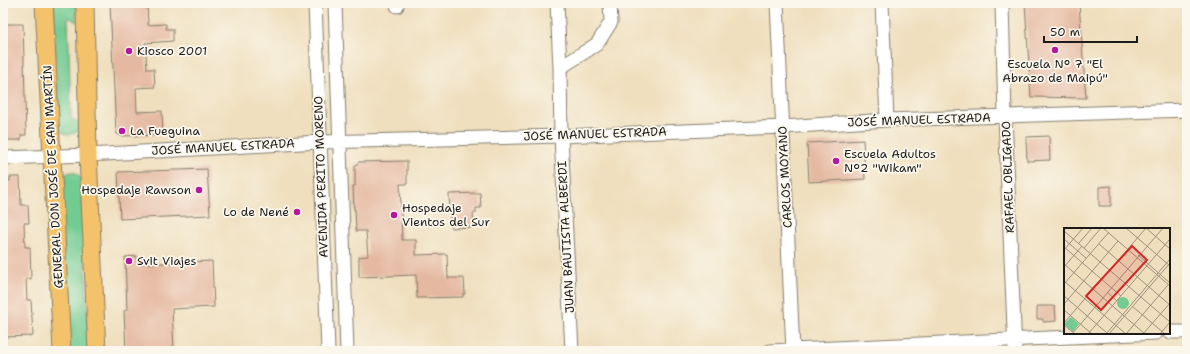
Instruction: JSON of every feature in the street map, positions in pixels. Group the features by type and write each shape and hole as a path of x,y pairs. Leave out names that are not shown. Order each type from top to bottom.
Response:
{"main road":[{"name":"GENERAL DON JOSÉ DE SAN MARTÍN","path":"44,3 62,351"},
{"path":"85,3 88,155 97,351"}],"street":[{"name":"AVENIDA PERITO MORENO","path":"315,3 328,351"},
{"name":"AVENIDA PERITO MORENO","path":"335,3 347,351"},
{"name":"JUAN BAUTISTA ALBERDI","path":"557,3 561,136 572,351"},
{"path":"560,68 597,44 611,22 610,3"},
{"name":"CARLOS MOYANO","path":"777,3 794,351"},
{"path":"882,3 887,120"},
{"name":"RAFAEL OBLIGADO","path":"1002,3 1005,116 1015,345"},
{"name":"JOSÉ MANUEL ESTRADA","path":"3,158 52,155 88,155 340,141 561,136 783,127 887,120 1187,110"},
{"path":"1170,332 1187,332"},
{"path":"770,351 1015,345 1144,334"}],"green space":[{"path":"54,3 76,3 77,22 68,17 71,118 81,124 77,132 69,135 61,132 58,124"},
{"path":"71,172 76,173 82,179 89,351 68,351 61,179 63,175"}],"building":[{"path":"110,3 147,3 148,25 166,24 166,29 173,29 173,41 145,43 147,69 154,69 155,87 136,88 137,112 162,111 163,135 121,136 116,133"},
{"name":"Escuela Nº 7 \"El Abrazo de Maipú\"","path":"1025,3 1079,3 1086,98 1031,97"},
{"path":"3,24 23,24 26,135 21,135 21,140 3,140"},
{"path":"1049,136 1050,160 1027,161 1026,137"},
{"name":"Escuela Adultos N°2 \"Wikam\"","path":"863,140 865,179 809,182 807,143"},
{"path":"407,161 407,184 400,184 402,240 416,240 416,255 447,254 448,278 464,278 465,294 463,294 463,297 417,298 416,275 359,277 359,257 368,256 366,231 356,231 353,186 355,186 355,166 359,162"},
{"path":"207,169 210,215 120,219 118,172"},
{"path":"10,177 20,177 21,205 28,205 29,223 24,223 25,247 30,247 31,279 26,279 27,300 31,300 33,336 3,337 3,181 10,181"},
{"path":"1111,186 1111,206 1099,206 1099,187"},
{"path":"480,193 481,208 476,208 476,213 473,213 474,227 451,228 449,194"},
{"path":"137,256 137,264 212,261 214,307 172,309 174,351 126,351 124,311 127,310 125,257"},
{"path":"1037,306 1055,306 1056,321 1043,322 1043,319 1037,319"}],"place":[{"name":"Escuela Nº 7 \"El Abrazo de Maipú\"","path":"1055,50"},
{"name":"Kiosco 2001","path":"129,51"},
{"name":"La Fueguina","path":"122,131"},
{"name":"Escuela Adultos N°2 \"Wikam\"","path":"836,161"},
{"name":"Hospedaje Rawson","path":"199,190"},
{"name":"Lo de Nené","path":"297,212"},
{"name":"Hospedaje Vientos del Sur","path":"394,215"},
{"name":"Svit Viajes","path":"129,261"}]}
